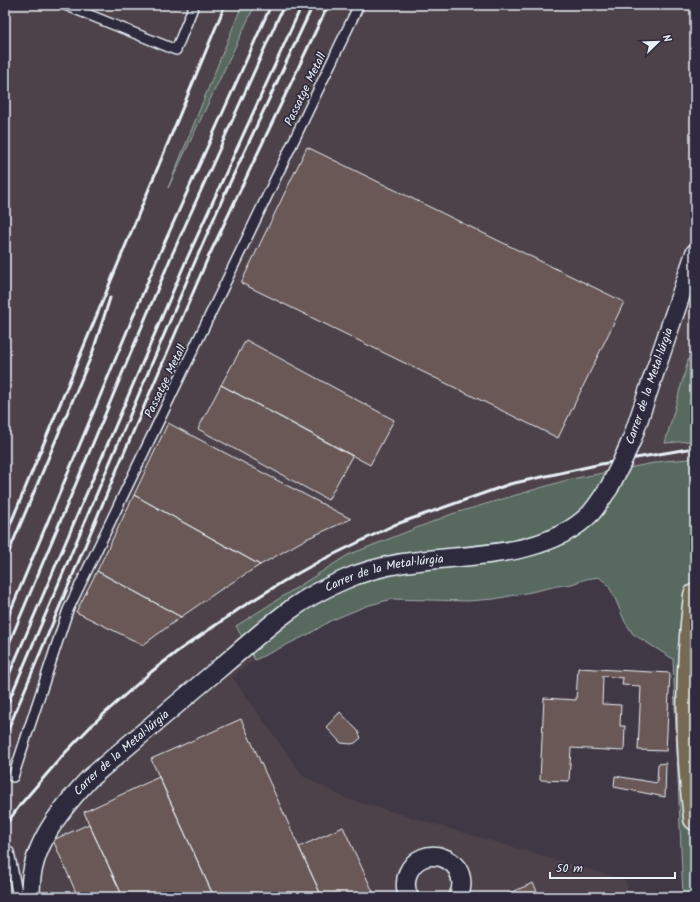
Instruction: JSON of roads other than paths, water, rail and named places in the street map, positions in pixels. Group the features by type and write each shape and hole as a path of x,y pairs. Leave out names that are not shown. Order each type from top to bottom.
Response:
{"highway":[{"path":"694,600 689,658 688,726 695,819"}],"street":[{"name":"Carrer de la Metal·lúrgia","path":"31,897 32,876 40,848 49,830 75,794 89,779 182,699 272,623 291,609 335,584 375,569 418,561 517,550 549,540 564,533 590,513 609,488 632,438 695,253"},
{"path":"406,893 407,876 411,868 417,861 426,857 435,856 444,858 452,863 458,870 462,879 458,897"}],"lane":[{"path":"65,5 176,50 194,5"},
{"name":"Passatge Metall","path":"13,777 68,610 359,5"},
{"path":"8,852 18,897"}],"railway":[{"path":"5,537 225,5"},
{"path":"5,624 158,257 271,5"},
{"path":"5,653 171,257 284,5"},
{"path":"5,684 185,263 302,5"},
{"path":"5,710 194,264 226,191 313,5"},
{"path":"5,737 118,467 207,260 328,5"},
{"path":"5,561 92,354 110,298"},
{"path":"5,826 20,805 65,753 95,722 151,672 178,651 242,607 320,561 394,525 510,484 601,464 688,449"}]}
